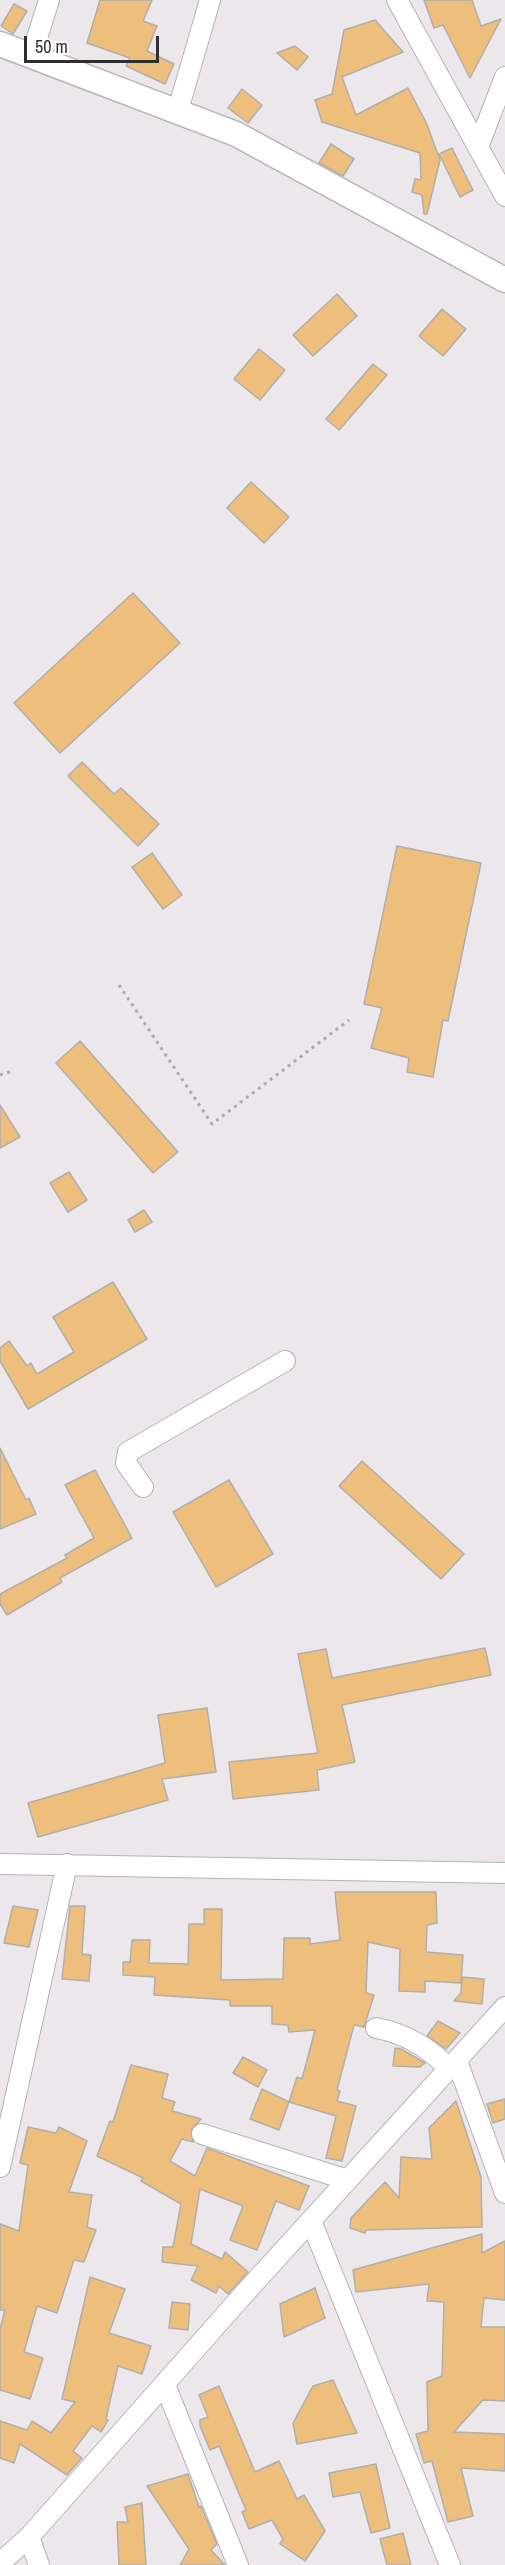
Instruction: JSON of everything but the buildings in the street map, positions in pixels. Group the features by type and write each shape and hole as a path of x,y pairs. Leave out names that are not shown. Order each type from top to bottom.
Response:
{"main road":[{"path":"0,44 32,54 236,134 505,279"}],"street":[{"path":"32,54 50,0"},
{"path":"178,111 210,0"},
{"path":"398,0 505,196"},
{"path":"478,147 505,77"},
{"path":"143,1487 126,1463 128,1452 285,1361"},
{"path":"0,1864 505,1873"},
{"path":"0,2167 6,2110 67,1864"},
{"path":"0,2563 29,2537 505,2007"},
{"path":"376,2028 393,2031 453,2065 505,2193"},
{"path":"202,2134 348,2180"},
{"path":"311,2221 450,2565"},
{"path":"165,2385 238,2565"},
{"path":"29,2537 39,2565"}],"path":[{"path":"119,985 212,1124 349,1020"},
{"path":"0,1075 13,1071"}]}
